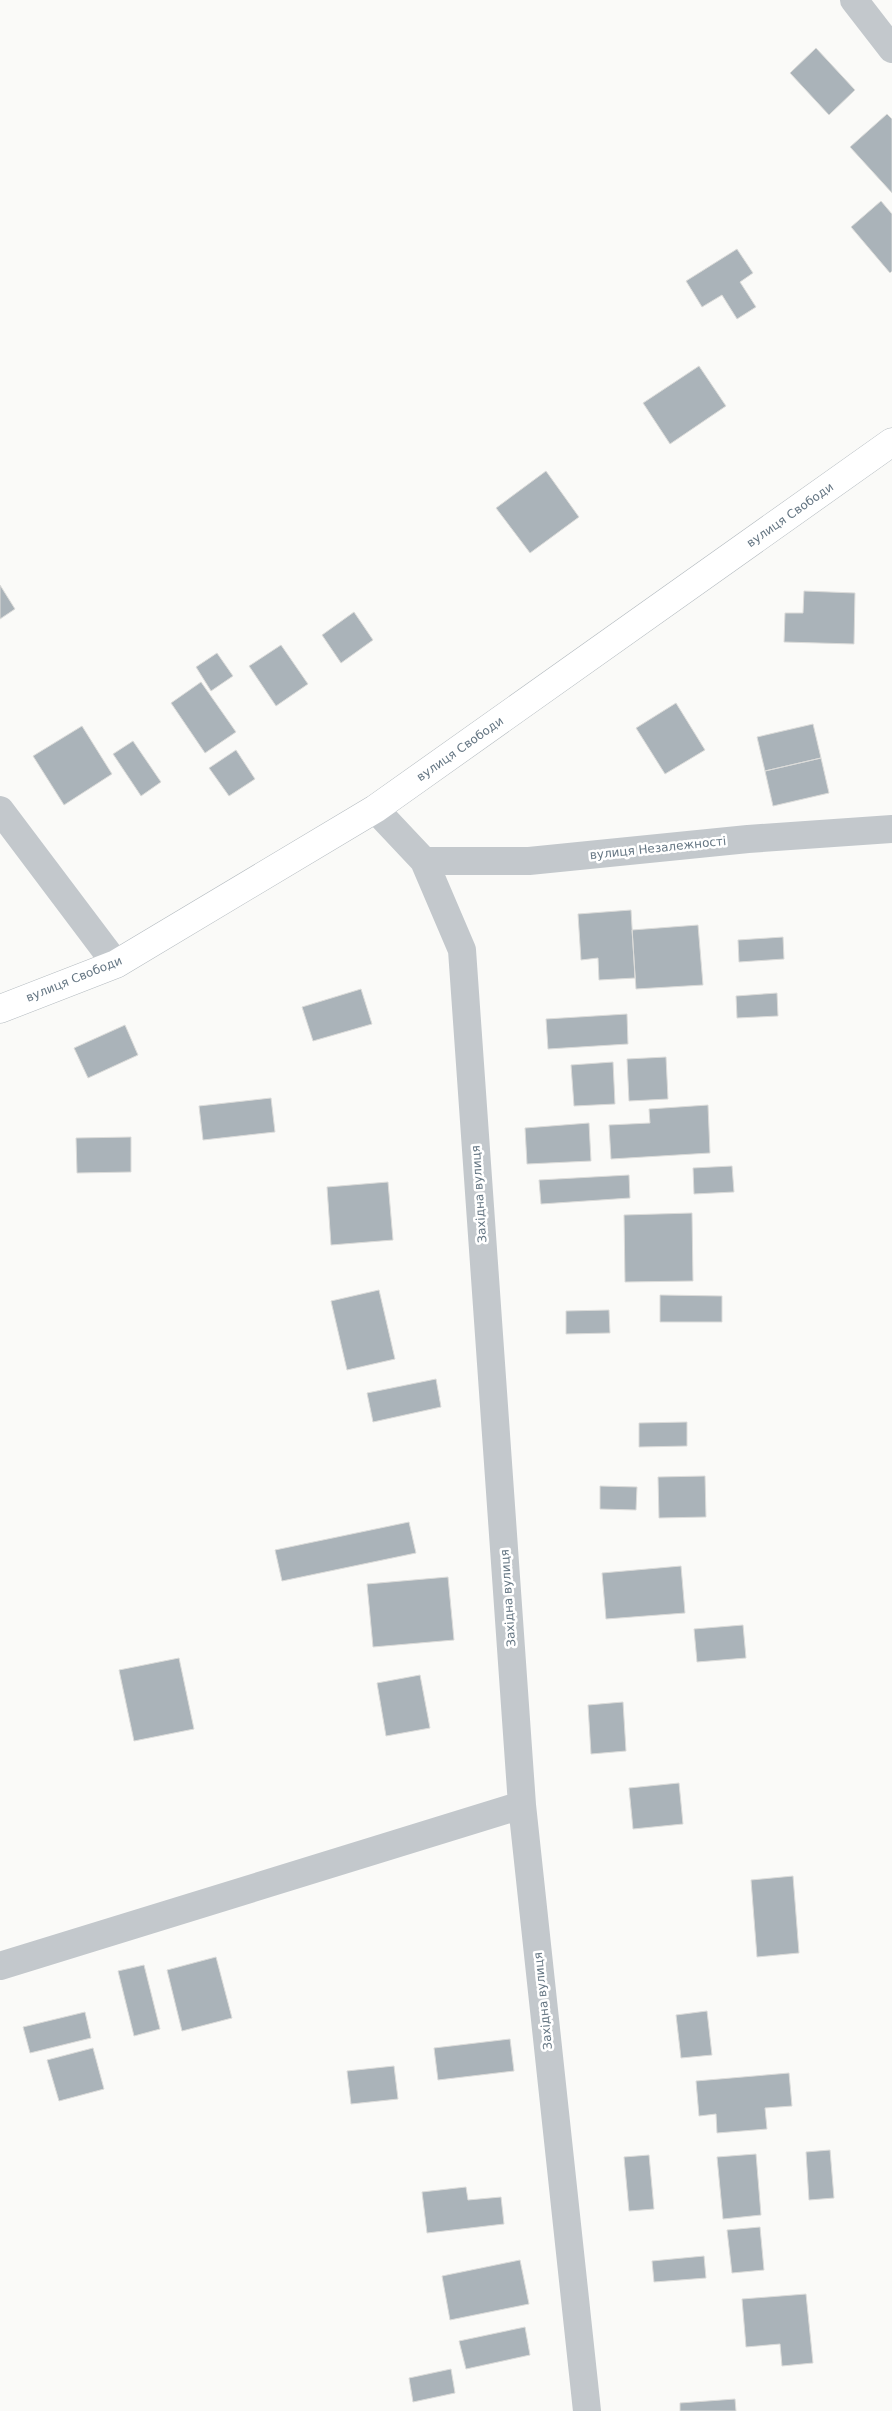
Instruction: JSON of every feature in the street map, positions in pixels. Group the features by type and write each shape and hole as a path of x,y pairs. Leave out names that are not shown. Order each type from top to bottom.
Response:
{"street":[{"path":"854,0 892,49"},
{"name":"вулиця Свободи","path":"0,1009 116,964 375,809 892,442"},
{"name":"Західна вулиця","path":"375,809 424,861 462,950 522,1806 587,2411"},
{"path":"0,810 116,964"},
{"name":"вулиця Незалежності","path":"424,861 529,861 738,840 892,828"},
{"path":"0,1966 522,1806"}],"building":[{"path":"816,48 855,90 829,115 790,73"},
{"path":"887,114 892,119 892,193 850,147"},
{"path":"881,201 892,214 892,271 890,273 851,227"},
{"path":"737,249 753,273 740,282 756,307 737,319 722,295 702,307 686,281"},
{"path":"699,366 726,406 670,444 643,403"},
{"path":"546,471 579,517 530,553 496,508"},
{"path":"0,585 15,609 0,619"},
{"path":"804,591 855,593 854,644 784,642 785,613 803,613"},
{"path":"354,612 373,640 341,663 322,635"},
{"path":"281,645 308,684 276,706 249,666"},
{"path":"217,653 233,676 211,691 196,667"},
{"path":"201,682 236,732 205,753 171,703"},
{"path":"676,703 705,750 665,774 636,728"},
{"path":"813,724 821,758 765,771 757,737"},
{"path":"82,726 112,774 64,805 33,756"},
{"path":"133,741 161,782 141,796 113,754"},
{"path":"236,750 255,779 229,796 209,768"},
{"path":"821,758 829,793 773,806 765,771"},
{"path":"631,910 635,978 599,980 598,958 581,960 578,914"},
{"path":"698,925 703,985 636,989 632,930"},
{"path":"783,937 784,959 739,962 738,940"},
{"path":"361,989 372,1024 313,1041 302,1007"},
{"path":"777,993 778,1016 737,1018 736,996"},
{"path":"627,1014 628,1044 548,1049 546,1019"},
{"path":"125,1025 138,1055 88,1078 74,1048"},
{"path":"666,1057 668,1099 629,1101 627,1059"},
{"path":"613,1062 615,1104 574,1106 571,1065"},
{"path":"271,1098 275,1132 203,1140 199,1106"},
{"path":"708,1105 710,1153 611,1159 609,1125 650,1123 649,1109"},
{"path":"589,1123 591,1161 527,1164 525,1128"},
{"path":"131,1137 131,1172 77,1173 76,1138"},
{"path":"732,1166 734,1192 694,1194 693,1168"},
{"path":"629,1175 630,1198 541,1204 539,1180"},
{"path":"388,1182 393,1240 331,1245 327,1187"},
{"path":"692,1213 693,1281 625,1282 624,1215"},
{"path":"379,1290 395,1359 347,1370 331,1301"},
{"path":"660,1295 722,1296 722,1322 660,1322"},
{"path":"609,1310 610,1333 566,1334 566,1311"},
{"path":"436,1379 441,1407 373,1422 367,1393"},
{"path":"687,1422 687,1446 639,1447 639,1423"},
{"path":"705,1476 706,1517 659,1518 658,1477"},
{"path":"600,1486 637,1487 636,1510 600,1509"},
{"path":"409,1522 416,1553 282,1581 275,1550"},
{"path":"681,1566 685,1613 606,1619 602,1573"},
{"path":"448,1577 454,1640 373,1647 367,1584"},
{"path":"743,1625 746,1658 697,1662 694,1629"},
{"path":"179,1658 194,1729 134,1741 119,1670"},
{"path":"420,1675 430,1728 386,1736 377,1683"},
{"path":"623,1702 626,1751 591,1754 588,1705"},
{"path":"679,1783 683,1824 633,1829 629,1788"},
{"path":"793,1876 799,1953 757,1957 751,1880"},
{"path":"216,1957 232,2018 182,2031 167,1970"},
{"path":"144,1965 160,2029 134,2036 118,1971"},
{"path":"707,2011 712,2055 681,2058 676,2015"},
{"path":"85,2012 91,2038 30,2053 23,2027"},
{"path":"510,2039 514,2071 438,2080 434,2048"},
{"path":"93,2048 104,2089 59,2101 47,2060"},
{"path":"394,2066 398,2099 351,2104 347,2071"},
{"path":"789,2073 792,2106 765,2108 767,2129 717,2133 716,2114 699,2116 696,2081"},
{"path":"830,2150 834,2198 809,2200 806,2152"},
{"path":"756,2154 761,2215 723,2219 717,2157"},
{"path":"649,2155 654,2209 629,2211 624,2157"},
{"path":"466,2187 468,2200 501,2197 504,2224 427,2233 422,2192"},
{"path":"760,2227 764,2270 732,2273 727,2230"},
{"path":"704,2256 706,2278 654,2282 652,2261"},
{"path":"520,2260 529,2304 450,2320 442,2276"},
{"path":"806,2294 813,2363 782,2366 780,2344 746,2347 742,2299"},
{"path":"525,2327 530,2355 466,2369 459,2341"},
{"path":"451,2369 455,2393 413,2402 409,2378"},
{"path":"735,2399 736,2411 680,2411 680,2403"}]}
